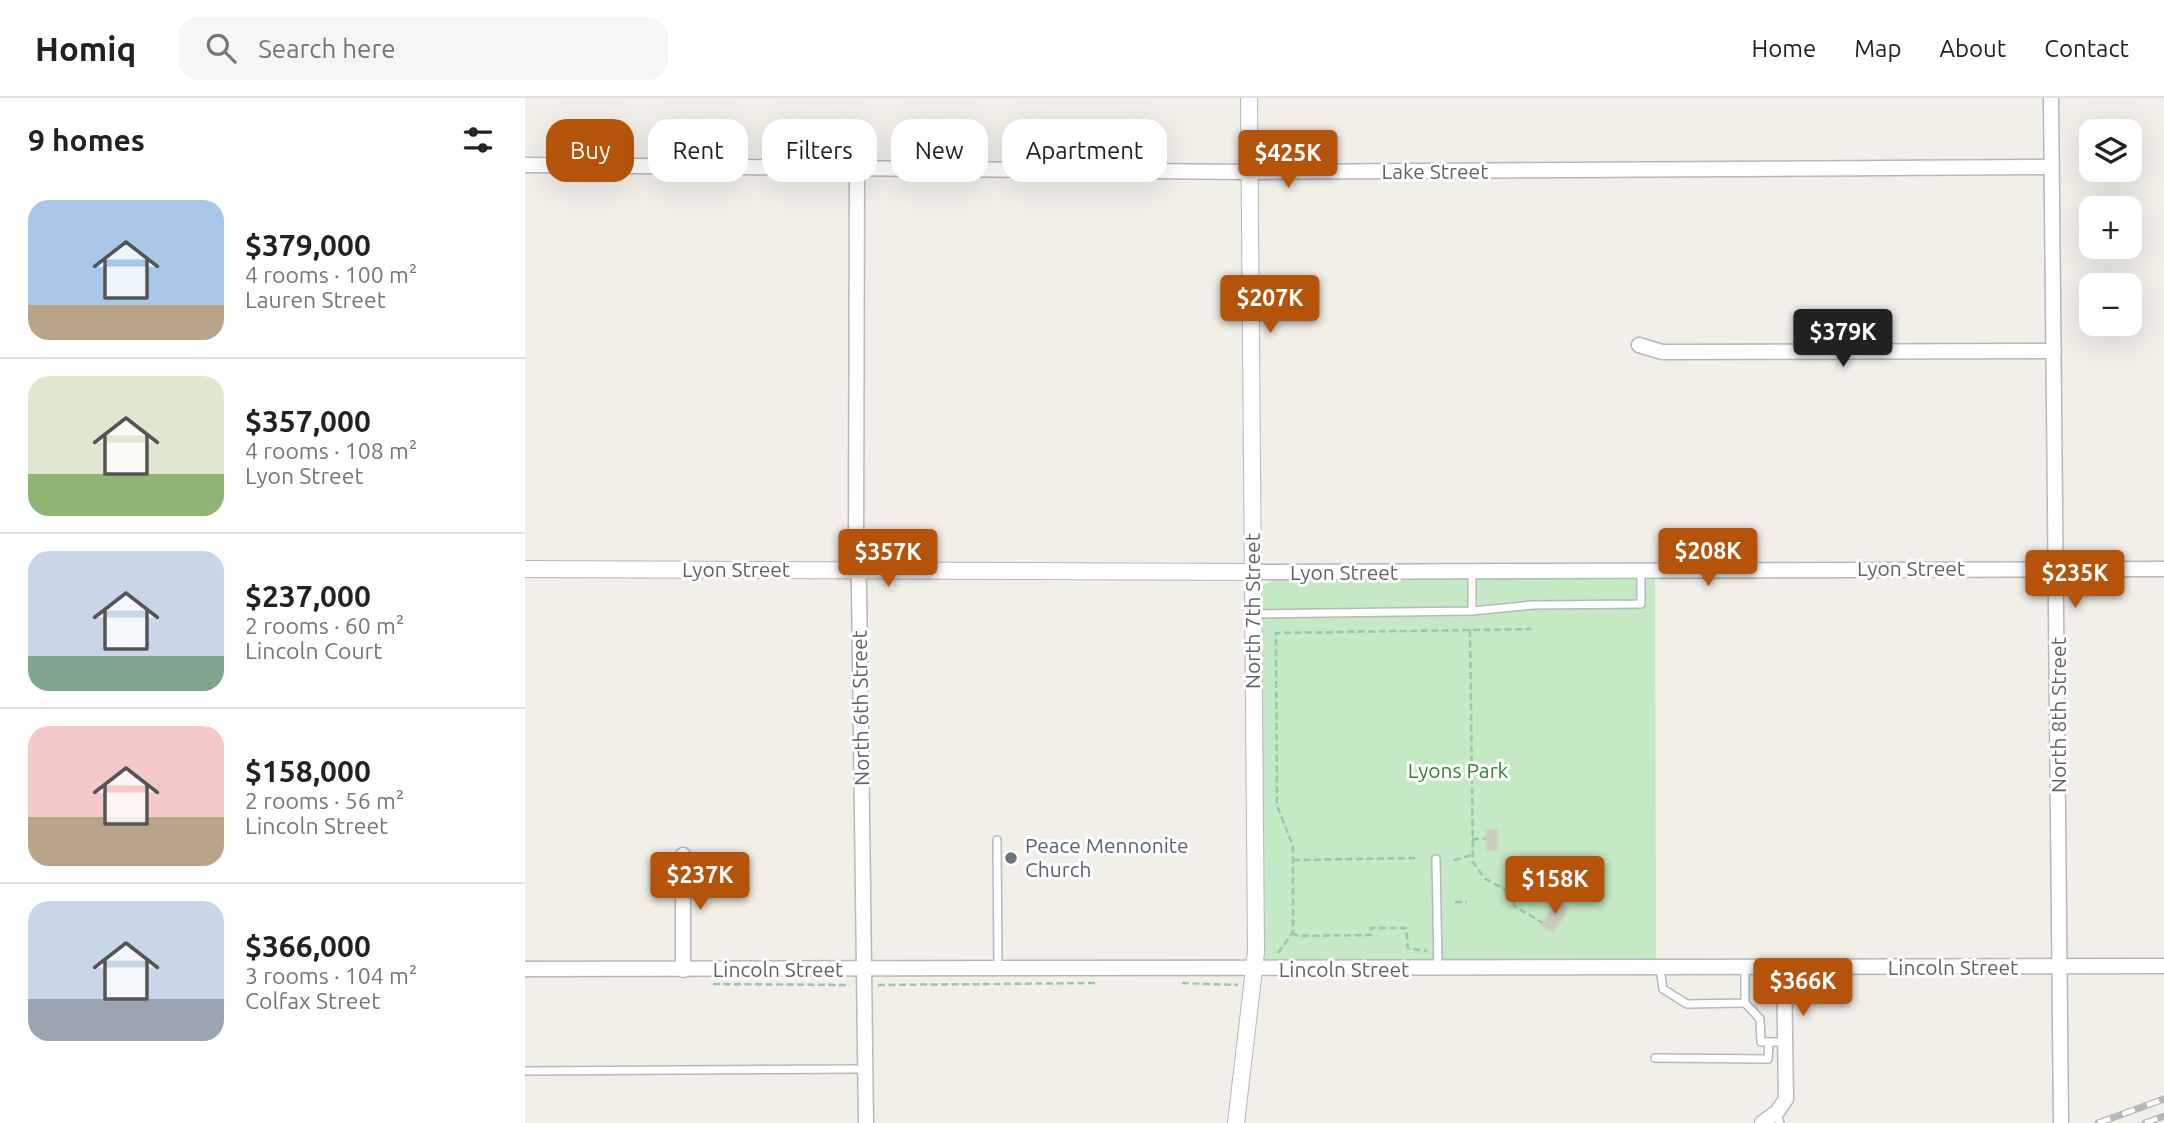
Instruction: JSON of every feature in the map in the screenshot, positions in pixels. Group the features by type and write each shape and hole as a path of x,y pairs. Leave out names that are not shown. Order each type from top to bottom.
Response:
{"street":[{"name":"North 7th Street","path":"1236,1123 1257,975 1249,98"},
{"name":"North 8th Street","path":"2051,98 2061,1123"},
{"name":"Lake Street","path":"525,166 762,167"},
{"name":"Lake Street","path":"877,168 1250,172 2051,167"},
{"name":"North 6th Street","path":"857,182 854,382 866,1123"},
{"path":"1639,345 1663,352 2054,351"},
{"name":"Lyon Street","path":"525,569 1472,573 2164,569"},
{"path":"683,855 683,970"},
{"name":"Lincoln Street","path":"525,969 998,970 1257,975 1438,969 2164,967"},
{"path":"1762,1123 1778,1118 1786,1099 1784,968"}],"lane":[{"path":"1253,614 1472,611 1533,605 1641,604 1641,572"},
{"path":"1472,573 1472,611"},
{"path":"997,840 998,970"},
{"path":"1437,859 1438,969"},
{"path":"1660,968 1663,989 1687,1004 1745,1003"},
{"path":"1745,968 1745,1003 1760,1019 1761,1042 1787,1042"},
{"path":"1655,1058 1768,1059 1769,1042"},
{"path":"525,1071 866,1069"}],"path":[{"path":"1182,983 1257,975 1292,933 1293,846 1277,806 1276,633 1531,629"},
{"path":"1470,630 1472,855 1476,868 1484,878 1515,895 1517,901 1514,906 1543,923"},
{"path":"1472,839 1486,839"},
{"path":"1454,860 1472,855"},
{"path":"1292,860 1415,858"},
{"path":"1505,891 1509,885 1519,886"},
{"path":"1455,902 1467,902"},
{"path":"1292,933 1299,936 1371,935 1371,928 1406,928 1409,950 1438,950"},
{"path":"702,983 1100,983"}],"green space":[{"name":"Lyons Park","path":"1655,578 1656,962 1269,962 1264,958 1261,586 1274,580"}],"building":[{"path":"1486,830 1497,830 1497,850 1487,850"},
{"path":"1557,901 1569,908 1553,932 1542,925"}],"railway":[{"path":"2098,1123 2164,1099"},
{"path":"2145,1123 2164,1116"}],"place":[{"name":"Peace Mennonite Church","path":"1011,858"}]}
